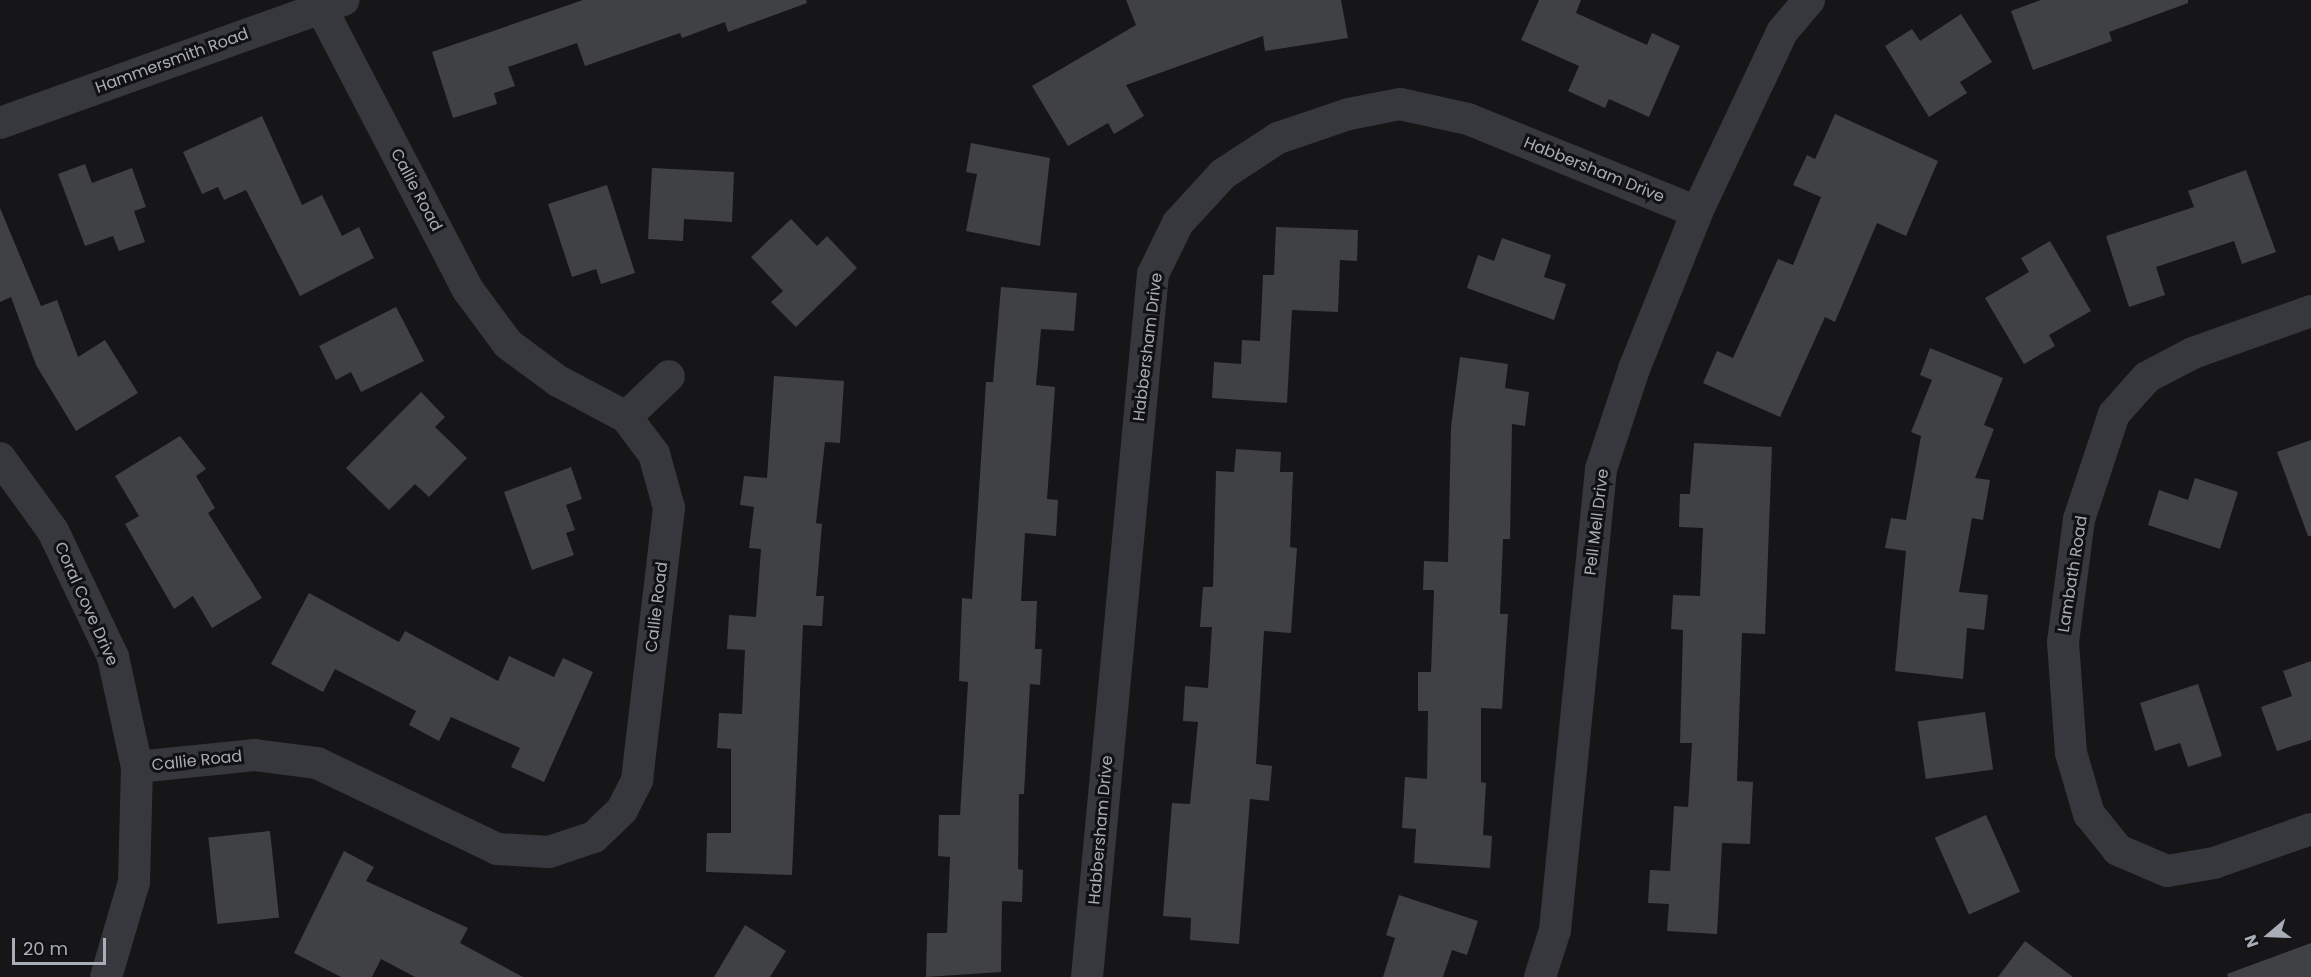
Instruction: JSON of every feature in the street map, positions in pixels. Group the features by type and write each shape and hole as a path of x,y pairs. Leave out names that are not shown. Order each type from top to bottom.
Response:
{"street":[{"name":"Pell Mell Drive","path":"1540,977 1555,930 1601,469 1634,369 1697,212 1782,32 1809,0"},
{"name":"Hammersmith Road","path":"0,123 333,4"},
{"name":"Callie Road","path":"136,767 255,755 317,764 497,849 549,852 594,837 622,810 637,780 669,508 654,454 626,417 558,381 508,344 468,290 333,4"},
{"name":"Habbersham Drive","path":"1087,977 1153,274 1178,223 1223,174 1278,138 1349,114 1401,104 1468,119 1697,212"},
{"name":"Lambath Road","path":"2311,311 2193,353 2147,377 2114,414 2079,519 2063,642 2071,753 2089,814 2118,850 2167,871 2214,863 2311,829"},
{"path":"626,417 669,376"},
{"name":"Coral Cove Drive","path":"0,458 53,531 113,657 136,767 134,882 106,977"}],"building":[{"path":"583,0 806,0 807,3 728,32 725,22 682,38 680,33 585,66 577,43 508,67 515,86 494,93 497,104 453,118 432,52"},
{"path":"1126,0 1341,0 1348,38 1265,51 1263,36 1126,85 1144,116 1114,134 1108,123 1068,146 1032,86 1136,25"},
{"path":"1539,0 1581,0 1576,13 1647,45 1652,33 1680,46 1649,117 1609,99 1605,108 1568,91 1579,66 1521,40"},
{"path":"2041,0 2188,0 2188,3 2109,32 2112,41 2033,70 2011,11"},
{"path":"1961,14 1992,62 1960,82 1967,93 1929,117 1885,46 1912,29 1920,41"},
{"path":"1835,114 1938,161 1906,236 1877,223 1835,322 1825,317 1780,417 1703,383 1717,351 1733,358 1778,259 1793,265 1821,197 1793,185 1807,155 1815,159"},
{"path":"262,116 302,205 322,195 342,236 359,227 374,258 300,296 246,190 224,200 218,187 202,194 183,152"},
{"path":"971,143 1050,158 1040,246 966,231 977,174 966,172"},
{"path":"85,164 92,183 132,168 146,207 134,211 145,242 119,251 113,236 85,246 58,174"},
{"path":"652,168 734,172 732,222 684,219 683,241 648,239"},
{"path":"2246,170 2276,252 2242,264 2234,241 2156,267 2165,295 2129,307 2106,236 2194,207 2188,191"},
{"path":"607,185 635,273 601,284 596,269 572,277 548,204"},
{"path":"0,208 41,306 57,300 78,357 105,340 138,393 76,431 36,365 11,297 0,302"},
{"path":"791,219 817,246 827,236 857,268 796,327 771,302 783,291 751,257"},
{"path":"1276,227 1358,230 1357,261 1340,260 1338,312 1292,310 1287,403 1212,398 1214,362 1241,364 1242,340 1260,341 1263,275 1274,275"},
{"path":"1502,238 1551,255 1544,277 1566,284 1554,320 1467,288 1478,255 1494,261"},
{"path":"2050,241 2091,311 2049,335 2055,346 2024,364 1985,298 2029,272 2021,258"},
{"path":"1001,287 1077,293 1074,331 1041,329 1036,385 1055,387 1047,499 1058,500 1056,536 1025,533 1021,601 1037,601 1035,649 1042,649 1040,685 1030,684 1024,794 1019,794 1018,869 1023,870 1022,902 1002,901 1001,972 926,977 927,933 947,933 950,857 938,856 939,815 960,815 968,682 959,681 962,598 972,599 986,382 993,382"},
{"path":"396,307 424,361 361,392 351,372 336,380 319,346"},
{"path":"1930,348 2003,378 1984,425 1994,429 1975,478 1990,480 1983,520 1972,518 1959,592 1988,595 1984,630 1967,628 1963,679 1895,671 1906,551 1885,548 1891,518 1906,520 1921,436 1911,432 1932,380 1920,375"},
{"path":"1460,357 1508,364 1505,388 1529,392 1525,426 1512,424 1510,539 1503,539 1500,614 1508,614 1502,709 1481,708 1481,782 1486,783 1483,835 1492,836 1490,868 1414,863 1416,829 1402,828 1405,777 1427,779 1428,711 1418,711 1418,672 1431,672 1434,590 1423,590 1424,561 1448,562 1451,427"},
{"path":"774,376 844,381 840,443 825,442 816,523 822,524 816,596 824,596 822,626 803,625 792,875 706,872 707,833 731,833 731,749 717,748 719,713 742,714 745,650 727,649 729,615 756,617 761,549 749,548 754,507 740,505 744,476 767,478"},
{"path":"421,392 445,417 435,427 467,458 429,497 415,484 389,510 346,468"},
{"path":"180,436 206,469 196,476 215,508 208,513 262,598 212,628 193,596 174,609 125,524 139,516 115,476"},
{"path":"2311,440 2311,536 2308,536 2277,452"},
{"path":"1694,443 1772,447 1765,634 1742,633 1737,781 1753,782 1750,844 1722,843 1717,934 1667,931 1669,904 1648,903 1650,870 1670,871 1674,806 1688,807 1692,743 1680,743 1683,630 1671,629 1673,595 1700,596 1703,528 1679,527 1680,494 1690,494"},
{"path":"1236,449 1281,452 1280,472 1293,472 1290,547 1297,548 1291,633 1264,631 1256,764 1272,766 1269,801 1250,799 1239,944 1190,940 1191,918 1163,916 1172,803 1190,804 1198,722 1183,721 1185,686 1208,688 1212,627 1200,627 1203,587 1213,587 1216,471 1234,472"},
{"path":"571,467 582,499 566,505 575,530 566,533 574,555 532,570 504,492"},
{"path":"2195,478 2238,492 2220,549 2148,525 2159,490 2188,500"},
{"path":"309,593 399,642 405,631 498,681 509,656 554,677 563,658 593,672 544,782 511,767 520,748 451,717 439,741 409,725 416,711 335,669 323,692 271,664"},
{"path":"2311,661 2311,740 2277,751 2261,707 2292,696 2283,671"},
{"path":"2198,684 2222,756 2188,767 2180,743 2155,751 2140,703"},
{"path":"1985,712 1993,769 1926,779 1918,721"},
{"path":"1986,815 2020,892 1969,915 1935,838"},
{"path":"270,831 279,918 217,924 208,837"},
{"path":"344,851 374,867 366,881 468,928 460,943 523,977 415,977 381,959 372,977 341,977 294,953"},
{"path":"1399,895 1478,921 1467,955 1452,950 1443,977 1383,977 1395,938 1386,935"},
{"path":"745,925 786,951 770,977 714,977"},
{"path":"2025,941 2073,977 1998,977"},
{"path":"2311,943 2311,977 2228,977 2227,974"}]}
